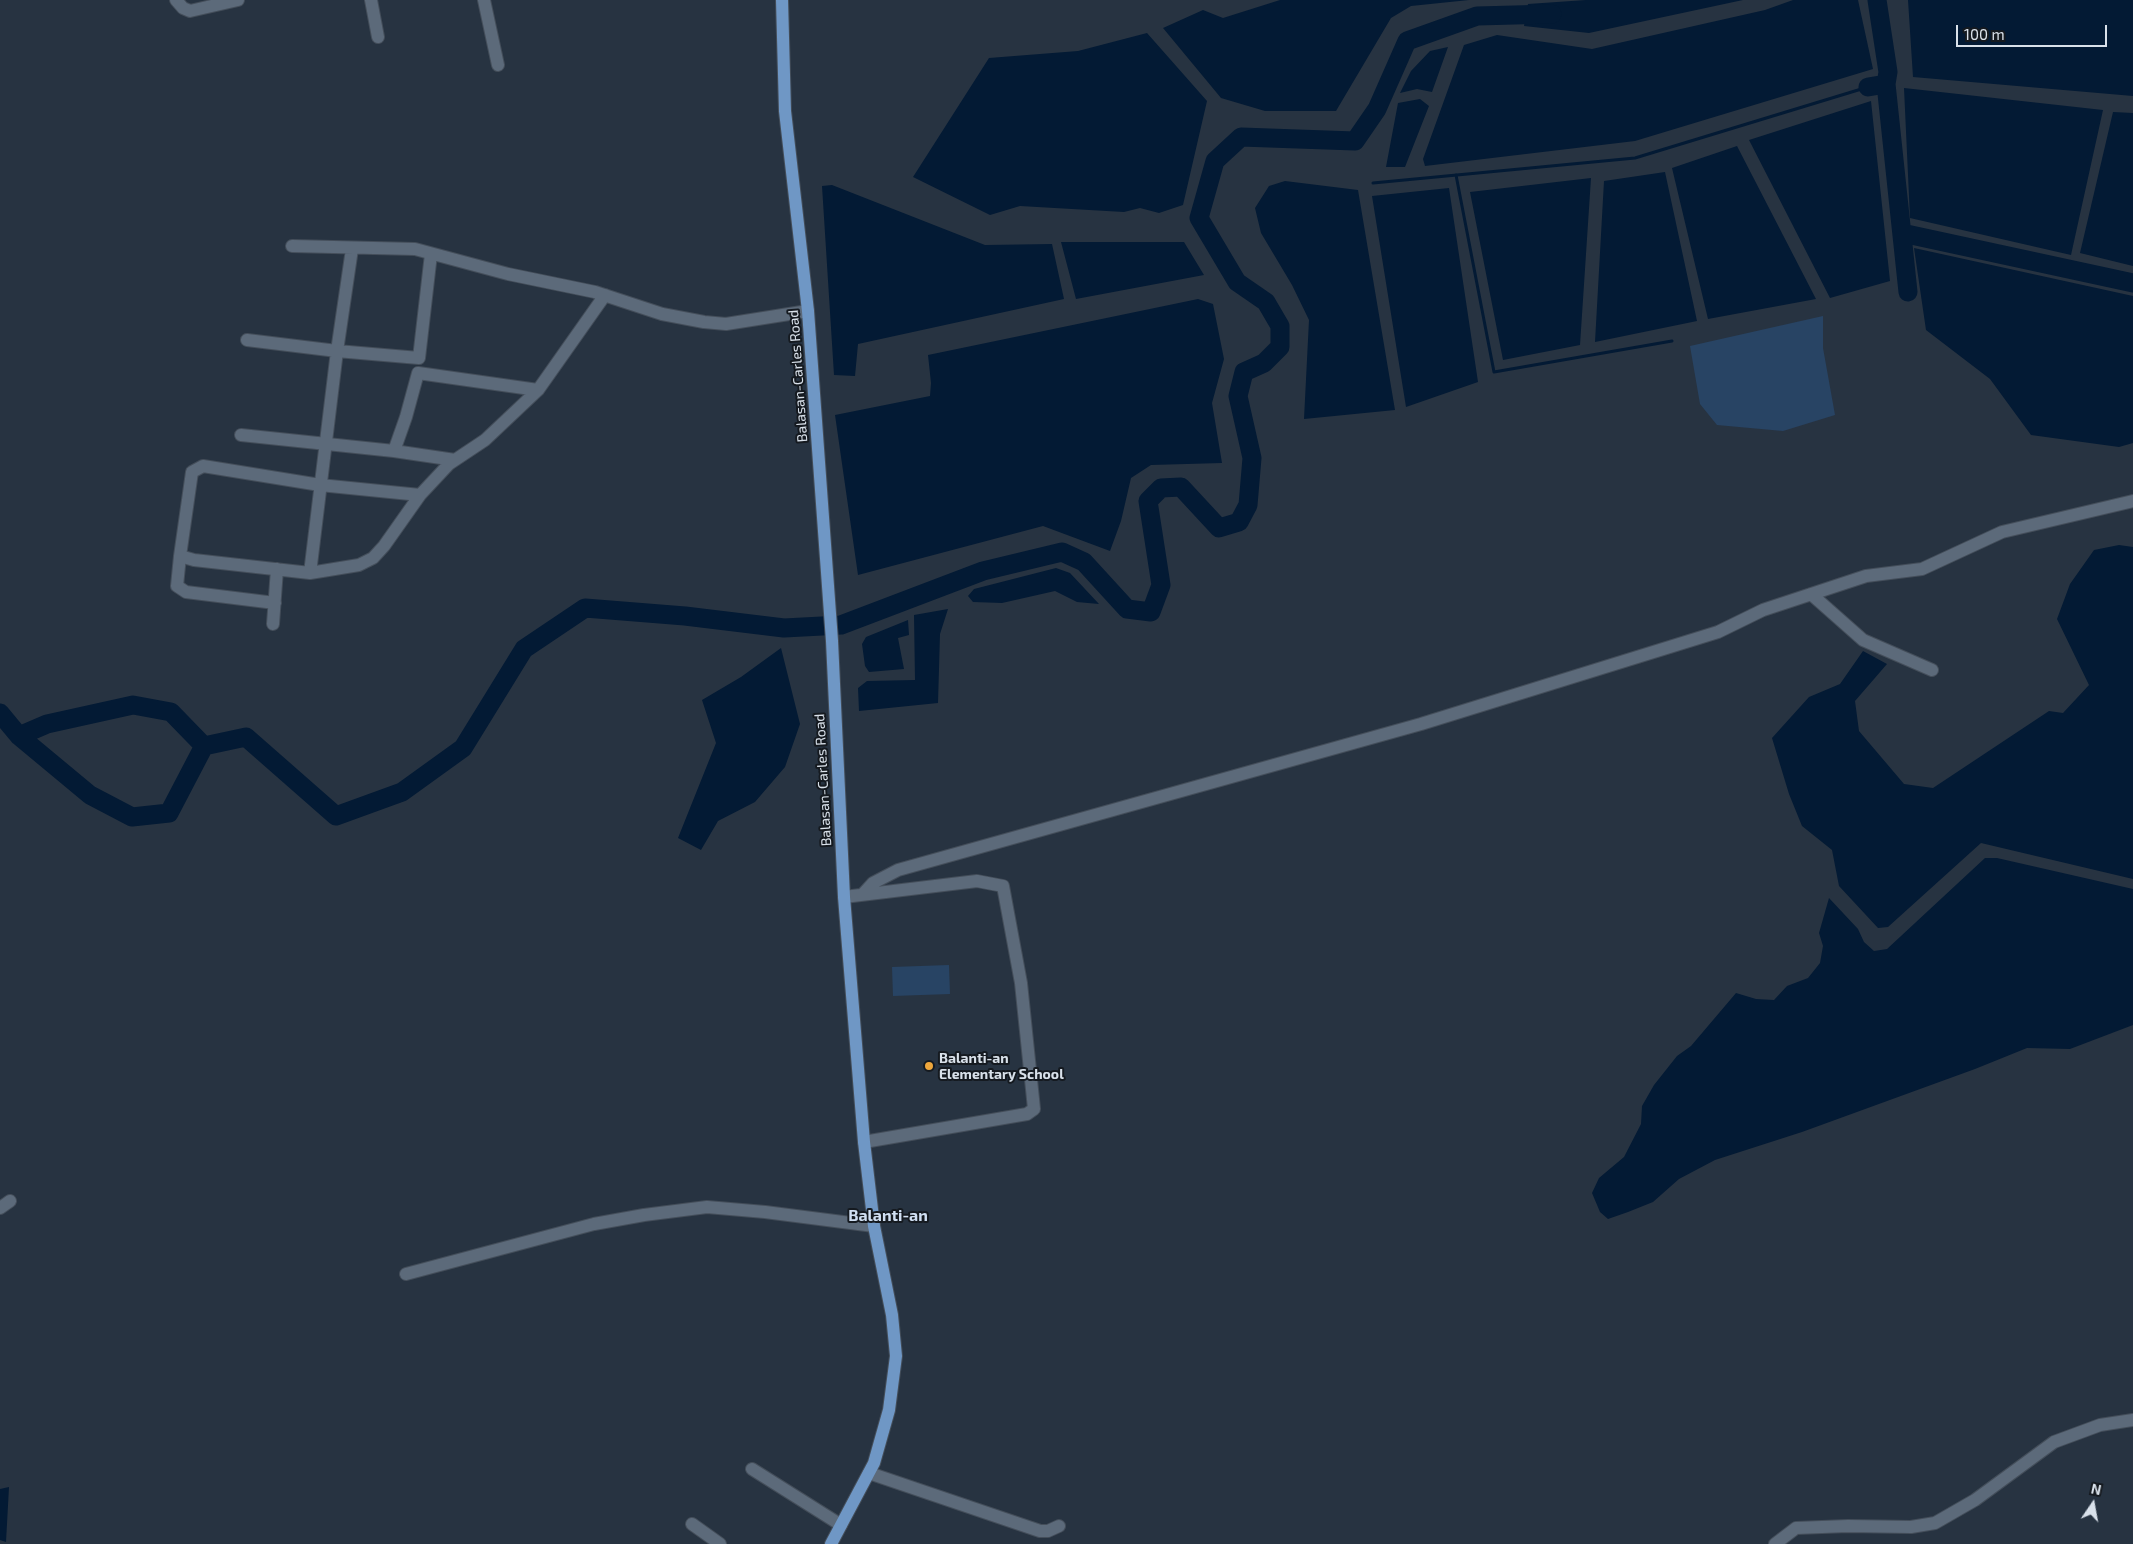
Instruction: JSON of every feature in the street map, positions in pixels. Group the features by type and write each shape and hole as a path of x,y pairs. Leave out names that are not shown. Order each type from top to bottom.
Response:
{"main road":[{"name":"Balasan-Carles Road","path":"782,0 787,140 808,311 832,641 844,896 864,1142 874,1226 892,1315 896,1356 889,1410 874,1463 831,1544"}],"street":[{"path":"176,0 183,8 190,11 220,2 238,0"},
{"path":"371,0 378,37"},
{"path":"484,0 498,65"},
{"path":"292,246 415,250 508,274 605,295 662,314 726,324 808,311"},
{"path":"310,573 337,350 352,248"},
{"path":"394,451 406,418 418,373 431,254"},
{"path":"180,556 194,560 310,573 359,565 373,558 384,546 420,495 455,460 485,440 538,390 605,295"},
{"path":"247,340 419,358"},
{"path":"418,373 538,390"},
{"path":"240,435 394,451 455,460"},
{"path":"275,603 186,592 177,586 192,472 204,466 320,485 420,495"},
{"path":"863,894 873,883 898,870 1420,724 1718,632 1763,610 1866,576 1922,569 2002,532 2133,501"},
{"path":"273,624 277,570"},
{"path":"1811,594 1863,640 1932,670"},
{"path":"844,896 977,881 1003,886 1021,983 1034,1109 1027,1114 864,1142"},
{"path":"406,1274 594,1224 707,1207 765,1212 874,1226"},
{"path":"1775,1544 1796,1528 1848,1526 1911,1527 1935,1523 1975,1500 2054,1442 2100,1425 2133,1420"},
{"path":"752,1470 841,1525"},
{"path":"869,1473 1040,1531 1048,1531 1059,1526"},
{"path":"692,1524 720,1544"}],"shaded area":[{"path":"1280,0 1469,0 1411,6 1391,18 1336,111 1265,111 1221,98 1163,28 1203,10 1223,18"},
{"path":"1586,0 1743,0 1589,33 1524,26 1528,4"},
{"path":"1793,0 1858,0 1873,69 1635,141 1425,166 1423,159 1464,45 1497,35 1592,49 1765,10"},
{"path":"1908,0 2133,0 2133,96 1913,77"},
{"path":"1147,33 1207,101 1183,205 1159,213 1140,208 1124,212 1020,206 990,215 913,177 989,58 1078,51"},
{"path":"1448,47 1432,92 1417,89 1400,93 1411,71 1430,51"},
{"path":"1904,88 2103,110 2071,255 1910,218"},
{"path":"1420,99 1429,106 1405,167 1386,167 1398,103"},
{"path":"1871,101 1890,281 1830,298 1749,140"},
{"path":"2113,112 2133,113 2133,266 2080,253"},
{"path":"1737,146 1816,299 1708,319 1672,168"},
{"path":"1665,172 1697,321 1595,342 1604,181"},
{"path":"1591,178 1580,345 1503,360 1470,192"},
{"path":"1285,181 1358,190 1395,410 1304,419 1309,320 1292,285 1261,233 1255,208 1269,186"},
{"path":"832,185 985,245 1052,244 1064,299 858,344 855,376 834,375 822,186"},
{"path":"1449,188 1478,382 1406,407 1372,196"},
{"path":"1061,242 1184,242 1204,275 1076,299"},
{"path":"1914,248 2133,296 2133,443 2119,447 2031,435 1990,379 1926,330"},
{"path":"1198,299 1213,304 1224,359 1212,403 1222,463 1151,465 1131,478 1121,521 1110,551 1043,526 858,575 835,415 930,396 931,383 928,355"},
{"path":"1823,316 1823,348 1835,415 1783,431 1717,425 1700,404 1690,346"},
{"path":"2119,545 2133,547 2133,879 1981,843 1888,927 1878,928 1839,886 1832,850 1802,826 1789,794 1772,738 1809,697 1840,684 1863,651 1887,664 1855,701 1859,731 1904,784 1933,788 2049,711 2063,713 2089,685 2057,619 2070,584 2094,550"},
{"path":"1056,568 1070,573 1099,604 1077,602 1055,591 1002,603 973,602 968,596 974,589"},
{"path":"948,609 940,634 938,703 859,711 858,688 867,681 915,680 914,615"},
{"path":"908,620 909,635 898,638 904,669 869,672 865,666 862,644 866,637"},
{"path":"781,648 800,724 785,767 755,802 718,821 701,850 678,838 716,743 702,700 741,677"},
{"path":"1985,858 1997,858 2133,889 2133,1025 2070,1049 2027,1048 1802,1132 1715,1160 1679,1179 1653,1202 1628,1212 1608,1219 1600,1212 1592,1193 1599,1178 1624,1157 1641,1124 1642,1106 1654,1085 1677,1056 1691,1046 1736,993 1756,999 1774,1000 1787,986 1808,978 1820,963 1823,946 1819,933 1829,898 1858,929 1864,942 1874,951 1887,949"},
{"path":"949,965 950,994 893,996 892,967"},
{"path":"9,1487 6,1542 0,1540 0,1489"}],"waterway":[{"path":"1868,87 1886,84 1888,72 1877,0"},
{"path":"0,713 19,736 90,795 132,817 169,813 204,746 246,737 336,816 402,792 463,748 524,649 585,608 685,616 784,628 841,625 983,571 1062,552 1084,562 1127,609 1151,612 1161,585 1148,501 1161,488 1181,487 1219,528 1239,522 1248,505 1252,458 1238,396 1244,372 1264,363 1280,347 1280,326 1266,302 1237,282 1199,218 1215,161 1241,137 1355,141 1377,109 1407,41 1477,16 1552,14"},
{"path":"1886,84 1908,292"},
{"path":"1373,183 1635,158 1868,87"},
{"path":"1456,175 1494,372 1672,341"},
{"path":"1902,233 2133,283"},
{"path":"19,736 47,724 133,705 171,712 204,746"}],"place":[{"name":"Balanti-an Elementary School","path":"929,1066"}],"district":[{"name":"Balanti-an","path":"888,1216"}]}
